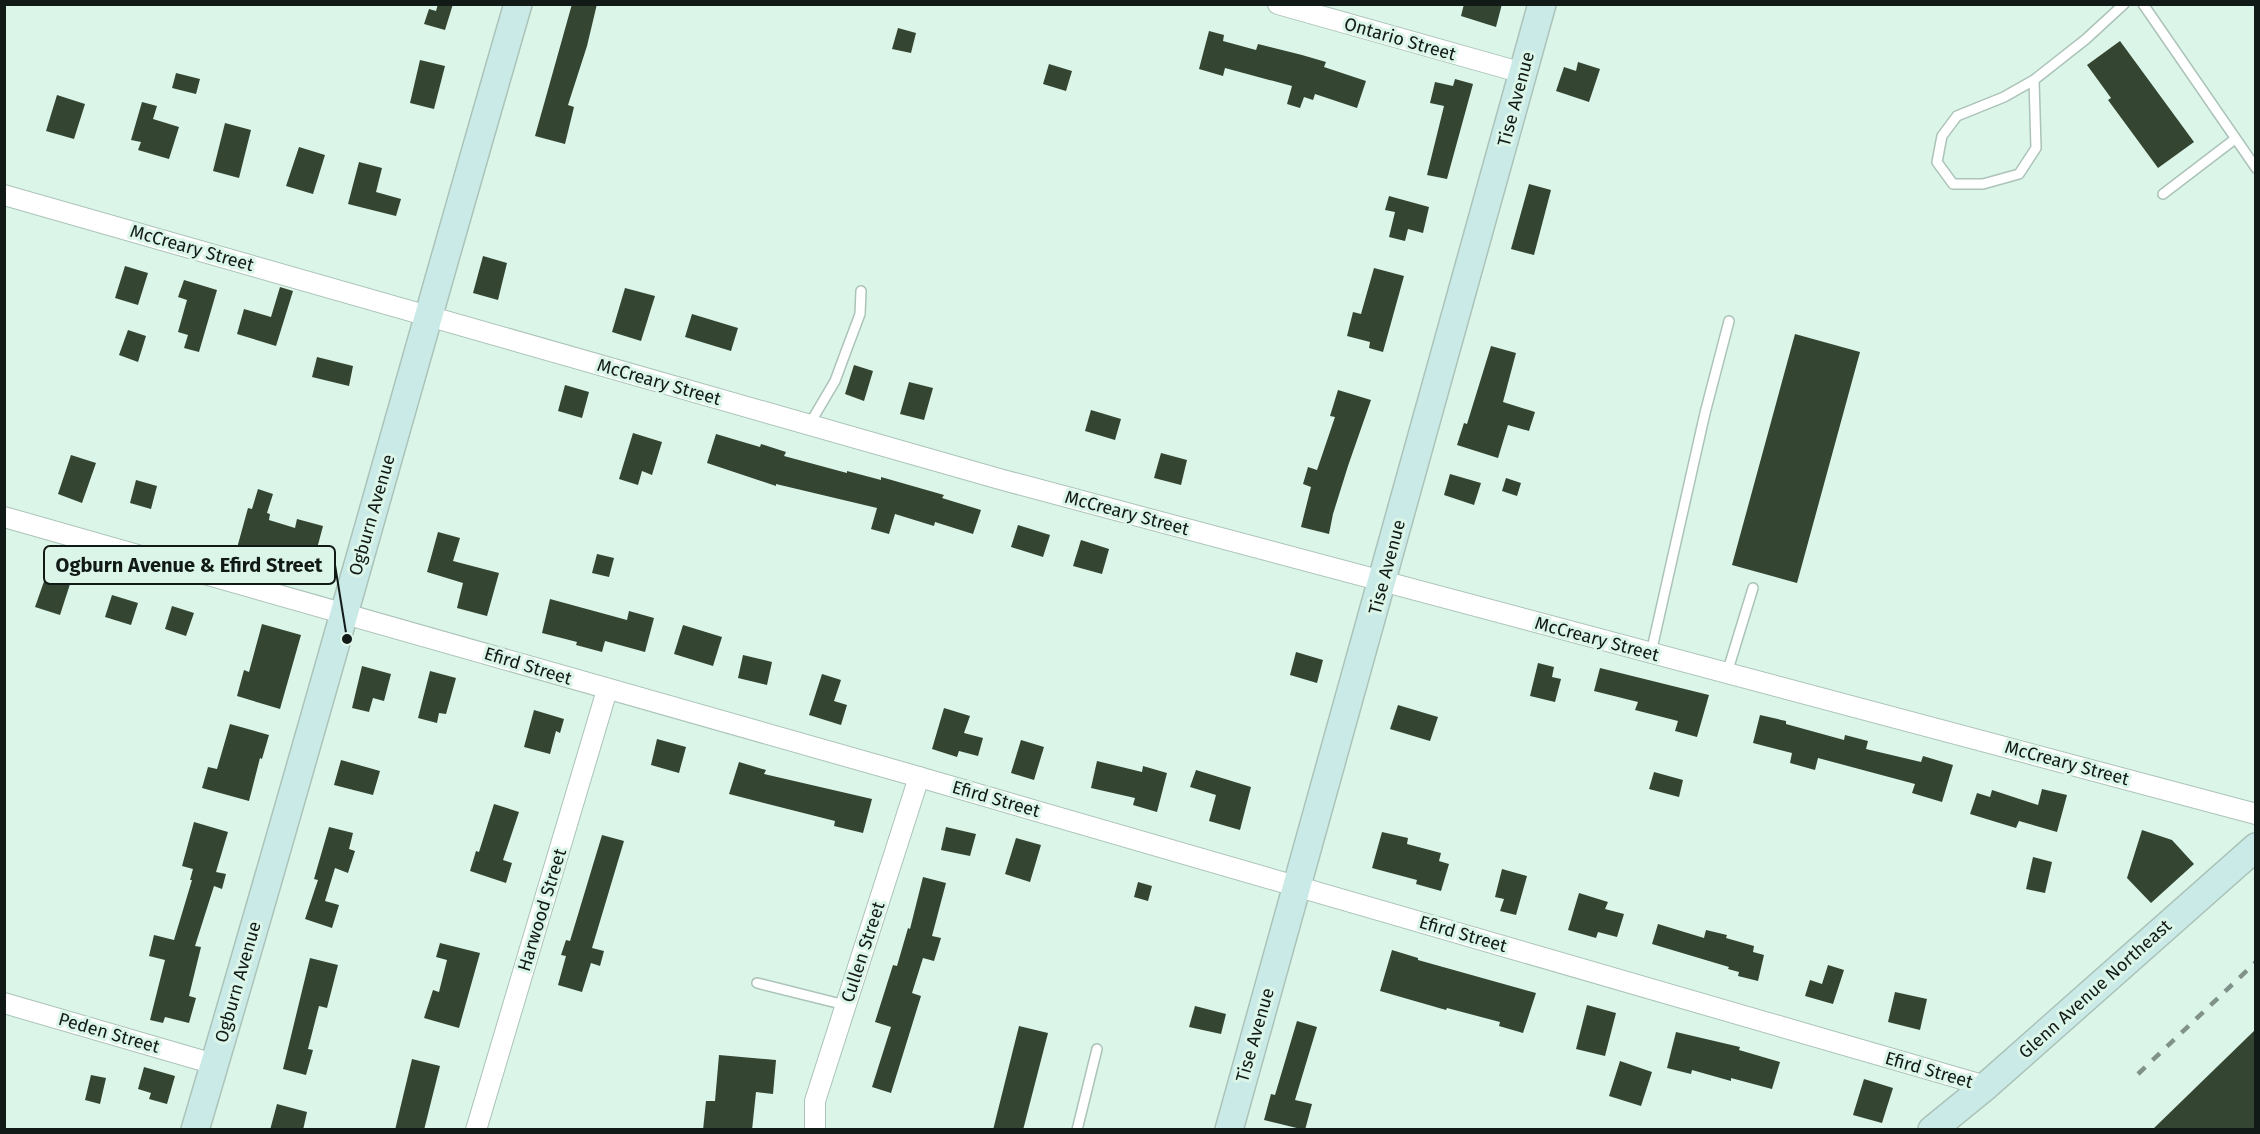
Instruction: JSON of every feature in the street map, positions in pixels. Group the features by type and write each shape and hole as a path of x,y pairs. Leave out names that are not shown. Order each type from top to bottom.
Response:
{"street":[{"name":"Ogburn Avenue","path":"195,1130 345,614 518,4"},
{"name":"Ontario Street","path":"1278,4 1522,74"},
{"name":"Tise Avenue","path":"1229,1130 1542,4"},
{"name":"McCreary Street","path":"4,195 1003,480 2256,814"},
{"name":"Efird Street","path":"4,517 919,777 1986,1086"},
{"name":"Harwood Street","path":"476,1130 607,690"},
{"name":"Cullen Street","path":"814,1130 815,1101 919,777"},
{"name":"Glenn Avenue Northeast","path":"1932,1130 1986,1086 2256,847"},
{"name":"Peden Street","path":"4,1003 214,1064"}],"lane":[{"path":"2034,80 2036,148 2019,174 1983,184 1953,184 1937,162 1942,136 1957,116 2004,97 2034,80 2086,39 2124,4"},
{"path":"2143,4 2256,168"},
{"path":"2163,194 2235,139"},
{"path":"809,425 831,389 845,354 860,314 861,291"},
{"path":"1651,653 1729,321"},
{"path":"1727,673 1753,588"},
{"path":"758,983 846,1005"},
{"path":"1077,1130 1097,1049"}],"building":[{"path":"438,4 453,4 445,30 424,24 429,9 436,11"},
{"path":"572,4 597,4 587,46 568,105 574,107 565,144 535,136"},
{"path":"1464,4 1502,4 1496,27 1461,16"},
{"path":"898,28 916,33 911,53 892,49"},
{"path":"1209,31 1224,35 1223,41 1256,50 1258,44 1326,62 1324,67 1366,81 1357,108 1315,94 1313,100 1304,97 1300,108 1287,104 1292,86 1225,68 1223,76 1199,69"},
{"path":"2120,41 2194,142 2158,168 2108,100 2111,98 2087,65"},
{"path":"420,60 445,66 434,109 410,103"},
{"path":"1578,62 1600,69 1589,102 1556,91 1564,67 1576,71"},
{"path":"1049,64 1072,71 1066,91 1043,84"},
{"path":"176,73 200,79 196,94 172,88"},
{"path":"1455,79 1473,84 1447,179 1427,175 1444,106 1430,103 1435,82 1453,86"},
{"path":"57,95 85,104 74,139 46,131"},
{"path":"142,102 157,106 153,119 179,127 169,159 138,150 141,142 131,140"},
{"path":"225,123 251,130 239,178 213,171"},
{"path":"299,147 325,155 313,194 286,186"},
{"path":"359,162 382,168 376,192 401,199 396,216 348,204"},
{"path":"1529,184 1551,190 1534,255 1511,249"},
{"path":"1389,196 1429,207 1423,233 1408,229 1405,241 1389,237 1395,212 1385,210"},
{"path":"483,256 507,263 498,300 473,293"},
{"path":"125,266 148,273 138,305 115,298"},
{"path":"1374,268 1404,276 1383,352 1369,348 1370,342 1347,336 1353,312 1361,314"},
{"path":"184,280 217,290 199,352 184,348 188,335 178,332 187,300 178,297"},
{"path":"280,287 293,291 276,346 237,334 244,309 271,317"},
{"path":"625,288 655,296 641,341 612,332"},
{"path":"692,314 738,328 731,351 685,337"},
{"path":"128,330 146,336 138,362 119,355"},
{"path":"1795,334 1860,352 1797,583 1732,565"},
{"path":"1491,346 1516,353 1503,402 1535,412 1529,431 1508,425 1498,458 1457,445 1464,423 1467,424"},
{"path":"317,357 353,366 349,386 312,377"},
{"path":"854,365 873,371 864,401 845,394"},
{"path":"909,382 933,388 924,420 900,414"},
{"path":"565,385 589,392 582,418 558,411"},
{"path":"1338,390 1371,400 1348,466 1329,534 1301,527 1311,487 1303,484 1308,467 1317,470 1335,417 1330,416"},
{"path":"1091,410 1121,419 1115,440 1085,431"},
{"path":"633,433 662,442 652,475 642,471 638,485 619,479"},
{"path":"716,434 760,447 761,444 786,452 784,456 847,473 847,471 881,480 881,477 944,495 942,498 981,510 973,534 935,522 934,526 895,514 889,534 871,529 877,508 776,484 776,486 707,463"},
{"path":"1161,453 1187,460 1181,485 1154,478"},
{"path":"71,455 96,463 82,503 58,494"},
{"path":"1450,474 1481,483 1474,505 1444,495"},
{"path":"1506,478 1521,483 1517,496 1502,491"},
{"path":"136,480 157,486 151,509 130,503"},
{"path":"258,489 273,494 267,513 270,514 269,520 295,528 297,519 323,526 314,560 279,551 279,554 264,550 262,555 237,548 248,508 252,509"},
{"path":"1018,525 1050,535 1043,557 1011,547"},
{"path":"438,532 460,538 453,561 499,573 487,616 457,608 463,583 427,572"},
{"path":"1081,540 1109,549 1102,574 1073,566"},
{"path":"597,554 614,558 609,577 592,573"},
{"path":"47,573 71,581 60,615 35,607"},
{"path":"112,595 138,603 131,625 105,617"},
{"path":"550,599 627,620 629,611 654,618 645,652 605,641 602,652 576,645 577,642 542,633"},
{"path":"172,606 194,613 186,636 165,629"},
{"path":"262,624 301,635 280,709 237,696 244,670 249,672"},
{"path":"683,625 722,637 713,666 674,654"},
{"path":"1296,652 1323,660 1317,683 1290,675"},
{"path":"743,655 772,662 767,685 738,678"},
{"path":"1538,663 1554,667 1552,677 1561,679 1555,702 1530,696"},
{"path":"362,666 391,674 384,701 373,698 369,712 352,708"},
{"path":"1600,668 1709,695 1697,737 1675,731 1678,721 1635,710 1638,702 1594,691"},
{"path":"430,671 456,678 446,714 439,713 437,723 418,718"},
{"path":"822,674 841,680 834,701 847,705 841,725 809,715"},
{"path":"1398,705 1438,717 1430,741 1390,729"},
{"path":"944,708 970,716 964,733 983,738 978,756 959,751 957,757 932,749"},
{"path":"534,710 564,719 560,733 556,731 550,754 524,747"},
{"path":"1760,715 1844,740 1845,735 1868,741 1866,749 1921,762 1923,756 1953,765 1942,802 1912,793 1915,784 1818,758 1815,770 1790,763 1792,753 1753,743"},
{"path":"230,724 269,735 262,759 260,758 249,801 202,788 208,767 217,769"},
{"path":"657,739 686,747 679,773 651,765"},
{"path":"1021,740 1044,747 1034,780 1011,773"},
{"path":"341,760 380,771 373,795 334,785"},
{"path":"1097,761 1142,772 1143,766 1167,773 1157,812 1133,805 1135,798 1091,788"},
{"path":"739,762 766,770 764,774 872,799 863,833 834,826 835,821 729,794"},
{"path":"1196,770 1251,787 1240,830 1209,821 1216,795 1190,787"},
{"path":"1654,772 1683,780 1679,797 1649,789"},
{"path":"2042,789 2067,795 2057,832 2019,821 2016,828 1970,814 1977,793 1990,797 1992,790 2038,805"},
{"path":"494,804 519,812 503,860 512,863 506,883 470,871 476,851 479,852"},
{"path":"194,822 228,832 216,872 226,874 222,889 214,886 195,946 201,947 189,996 196,998 189,1023 165,1017 163,1023 150,1020 165,960 149,956 154,935 174,940 192,880 190,880 193,869 182,866"},
{"path":"329,827 353,833 349,849 355,851 348,873 335,868 325,901 339,905 332,928 305,919 318,880 314,879"},
{"path":"946,827 976,834 970,856 941,850"},
{"path":"2142,830 2172,840 2194,864 2151,903 2127,878"},
{"path":"1382,832 1408,838 1407,844 1441,853 1439,861 1449,864 1441,891 1416,884 1417,880 1372,868"},
{"path":"602,835 624,841 592,948 604,951 600,966 591,963 582,992 558,985 566,956 561,955 566,940 570,941"},
{"path":"1016,838 1041,845 1030,882 1005,874"},
{"path":"2033,857 2052,862 2045,893 2026,889"},
{"path":"1502,869 1527,876 1516,915 1500,911 1504,899 1495,897"},
{"path":"923,877 946,883 932,936 941,938 934,961 923,958 912,993 921,996 891,1093 872,1087 891,1027 875,1022 893,965 897,966 908,928 910,929"},
{"path":"1138,882 1152,886 1148,901 1134,897"},
{"path":"1579,893 1608,902 1605,909 1624,914 1617,937 1598,932 1596,938 1568,930"},
{"path":"1658,924 1704,938 1706,930 1727,935 1726,938 1754,946 1753,952 1764,955 1758,981 1738,976 1739,972 1728,969 1729,967 1652,944"},
{"path":"440,943 480,953 459,1028 424,1018 433,990 439,992 447,960 436,957"},
{"path":"1392,950 1418,958 1418,960 1536,993 1523,1033 1499,1026 1500,1022 1447,1008 1446,1010 1380,991"},
{"path":"310,958 338,965 327,1008 319,1006 308,1049 313,1050 306,1075 283,1069"},
{"path":"1828,965 1844,970 1833,1004 1805,996 1810,980 1822,984"},
{"path":"1895,992 1927,999 1920,1030 1888,1022"},
{"path":"1587,1005 1616,1013 1605,1056 1576,1049"},
{"path":"1195,1006 1226,1014 1221,1034 1189,1027"},
{"path":"1297,1021 1317,1027 1295,1100 1312,1104 1305,1130 1264,1120 1271,1094 1275,1095"},
{"path":"1019,1026 1048,1033 1023,1130 993,1130"},
{"path":"2256,1029 2256,1130 2152,1130"},
{"path":"1676,1032 1740,1047 1739,1050 1780,1062 1772,1089 1692,1070 1691,1074 1667,1068"},
{"path":"719,1055 776,1060 773,1094 756,1092 752,1130 703,1130 706,1101 715,1101"},
{"path":"412,1059 440,1066 424,1130 395,1130"},
{"path":"1620,1061 1652,1072 1641,1106 1609,1096"},
{"path":"144,1067 175,1076 167,1104 149,1099 151,1093 138,1089"},
{"path":"91,1075 106,1078 100,1104 85,1100"},
{"path":"1864,1079 1893,1088 1882,1123 1853,1115"},
{"path":"277,1104 307,1112 303,1130 270,1130"}],"railway":[{"path":"2138,1074 2256,962"}],"place":[{"name":"Ogburn Avenue & Efird Street","path":"347,639"}]}
